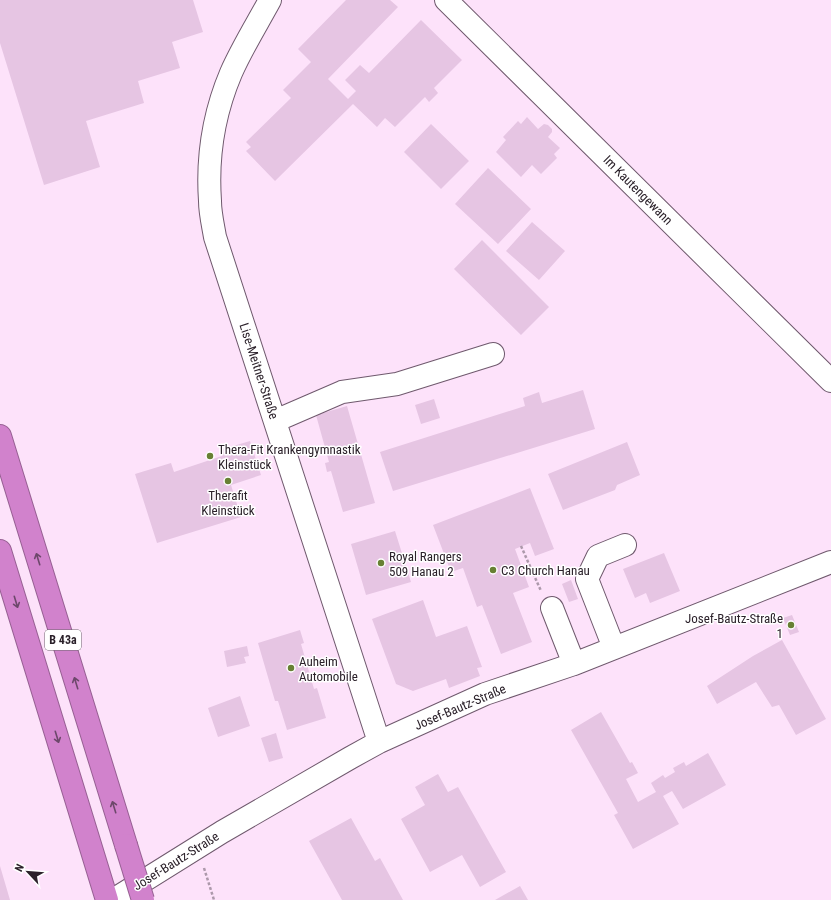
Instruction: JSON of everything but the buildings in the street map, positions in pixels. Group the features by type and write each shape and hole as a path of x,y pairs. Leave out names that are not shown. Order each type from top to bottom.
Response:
{"highway":[{"name":"B 43a","path":"0,436 143,900"},
{"name":"B 43a","path":"0,551 107,900"}],"street":[{"name":"Lise-Meitner-Straße","path":"270,0 232,72 220,103 213,136 210,171 210,194 215,237 380,742"},
{"name":"Im Kautengewann","path":"446,0 831,381"},
{"path":"275,421 342,392 397,384 493,354"},
{"path":"614,648 587,579 598,556 625,545"},
{"name":"Josef-Bautz-Straße","path":"113,900 197,847 380,742 485,694 574,664 831,562"},
{"path":"552,608 574,664"}],"path":[{"path":"521,546 542,594 552,608"},
{"path":"197,847 214,900"}],"place":[{"name":"Thera-Fit Krankengymnastik Kleinstück","path":"210,456"},
{"name":"Therafit Kleinstück","path":"228,481"},
{"name":"Royal Rangers 509 Hanau 2","path":"381,563"},
{"name":"C3 Church Hanau","path":"493,570"},
{"name":"Josef-Bautz-Straße 1","path":"791,625"},
{"name":"Auheim Automobile","path":"291,668"}]}
